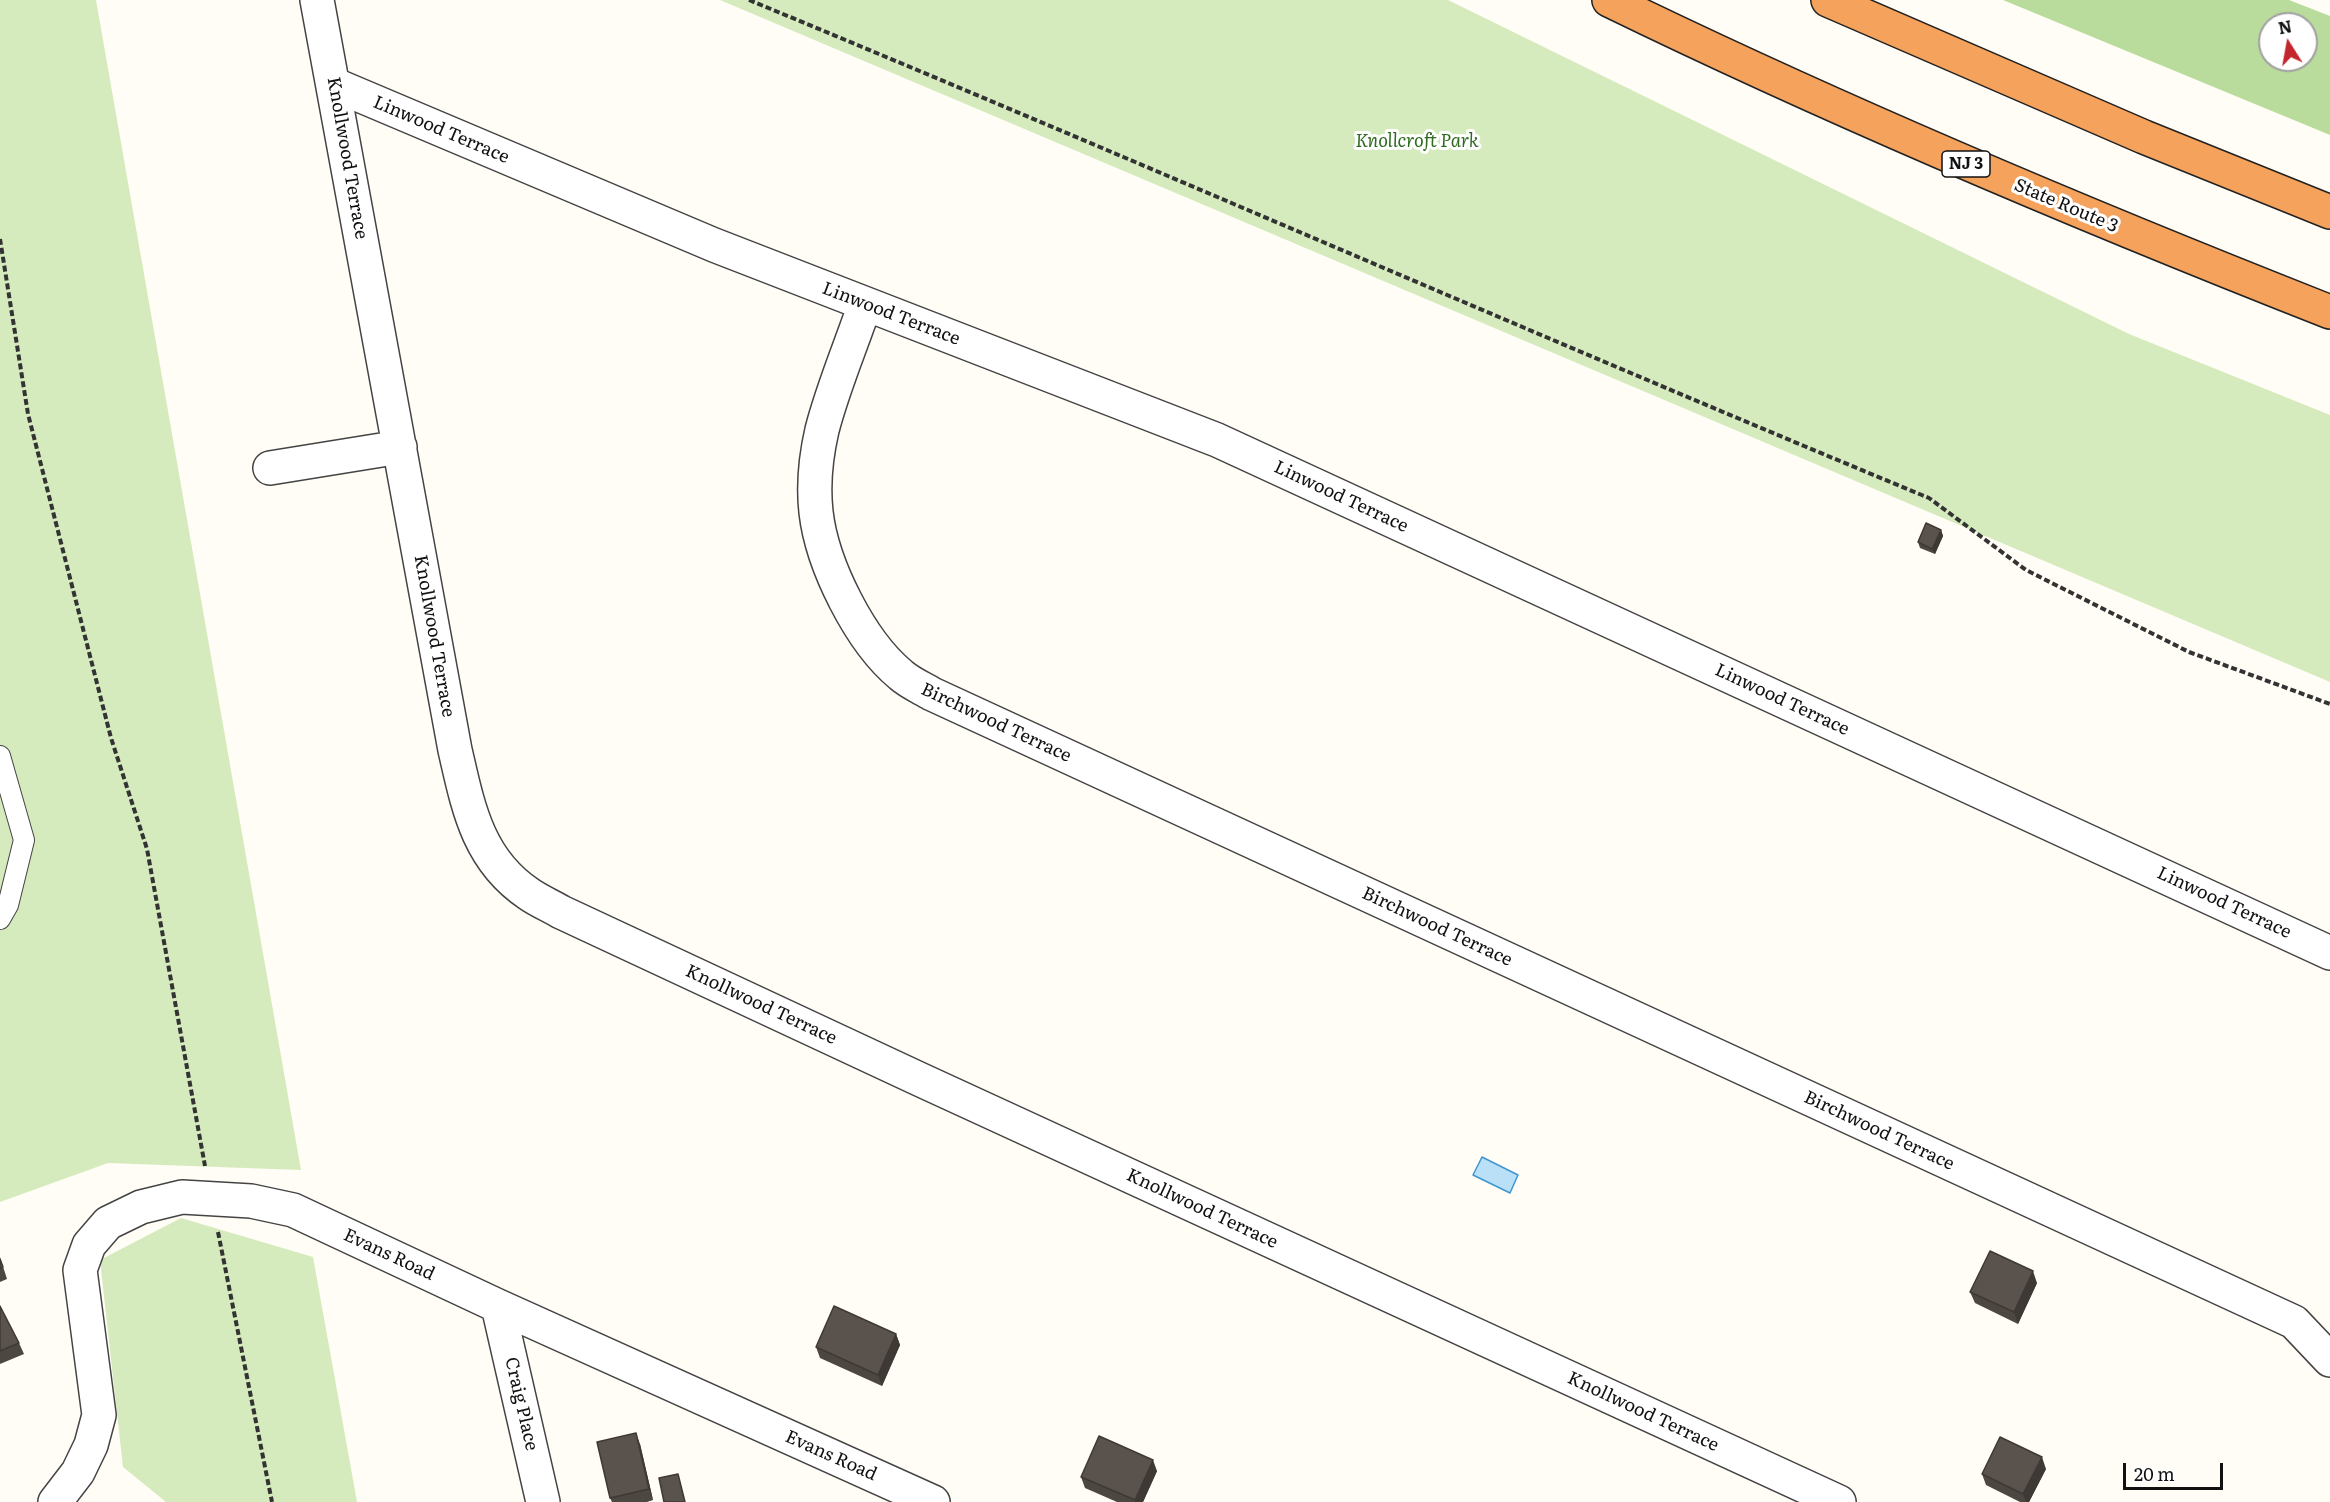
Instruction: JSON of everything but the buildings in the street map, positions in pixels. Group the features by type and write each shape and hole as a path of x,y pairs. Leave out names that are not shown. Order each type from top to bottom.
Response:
{"highway":[{"name":"State Route 3","path":"1609,0 1767,75 1992,175 2330,312"},
{"path":"1828,0 2033,90 2330,212"},
{"path":"2033,90 2330,188"}],"street":[{"name":"Knollwood Terrace","path":"317,0 455,750 470,815 484,848 505,874 528,894 561,912 1839,1502"},
{"name":"Linwood Terrace","path":"333,84 714,245 1217,440 2330,952"},
{"name":"Birchwood Terrace","path":"866,304 822,430 815,478 816,513 828,560 843,597 871,644 901,676 943,699 2294,1322 2330,1360"},
{"path":"270,468 400,447"},
{"name":"Evans Road","path":"55,1502 78,1472 92,1445 99,1415 80,1270 89,1245 108,1222 141,1207 182,1197 251,1201 293,1210 498,1306 933,1502"},
{"name":"Craig Place","path":"498,1306 543,1502"}],"lane":[{"path":"0,756 24,840 8,905 0,919"}],"path":[{"path":"749,0 999,103 1195,189 1929,498 2026,570 2188,652 2330,704"},
{"path":"0,239 28,414 111,738 147,849 211,1198 272,1502"}],"green space":[{"path":"0,0 96,0 301,1170 108,1163 0,1202"},
{"name":"Knollcroft Park","path":"720,0 1448,0 2129,334 2330,415 2330,682"},
{"path":"2003,0 2289,0 2330,16 2330,135"},
{"path":"181,1218 313,1257 357,1502 166,1502 123,1467 100,1260"}],"water":[{"path":"1482,1157 1518,1175 1510,1193 1473,1175"}]}
